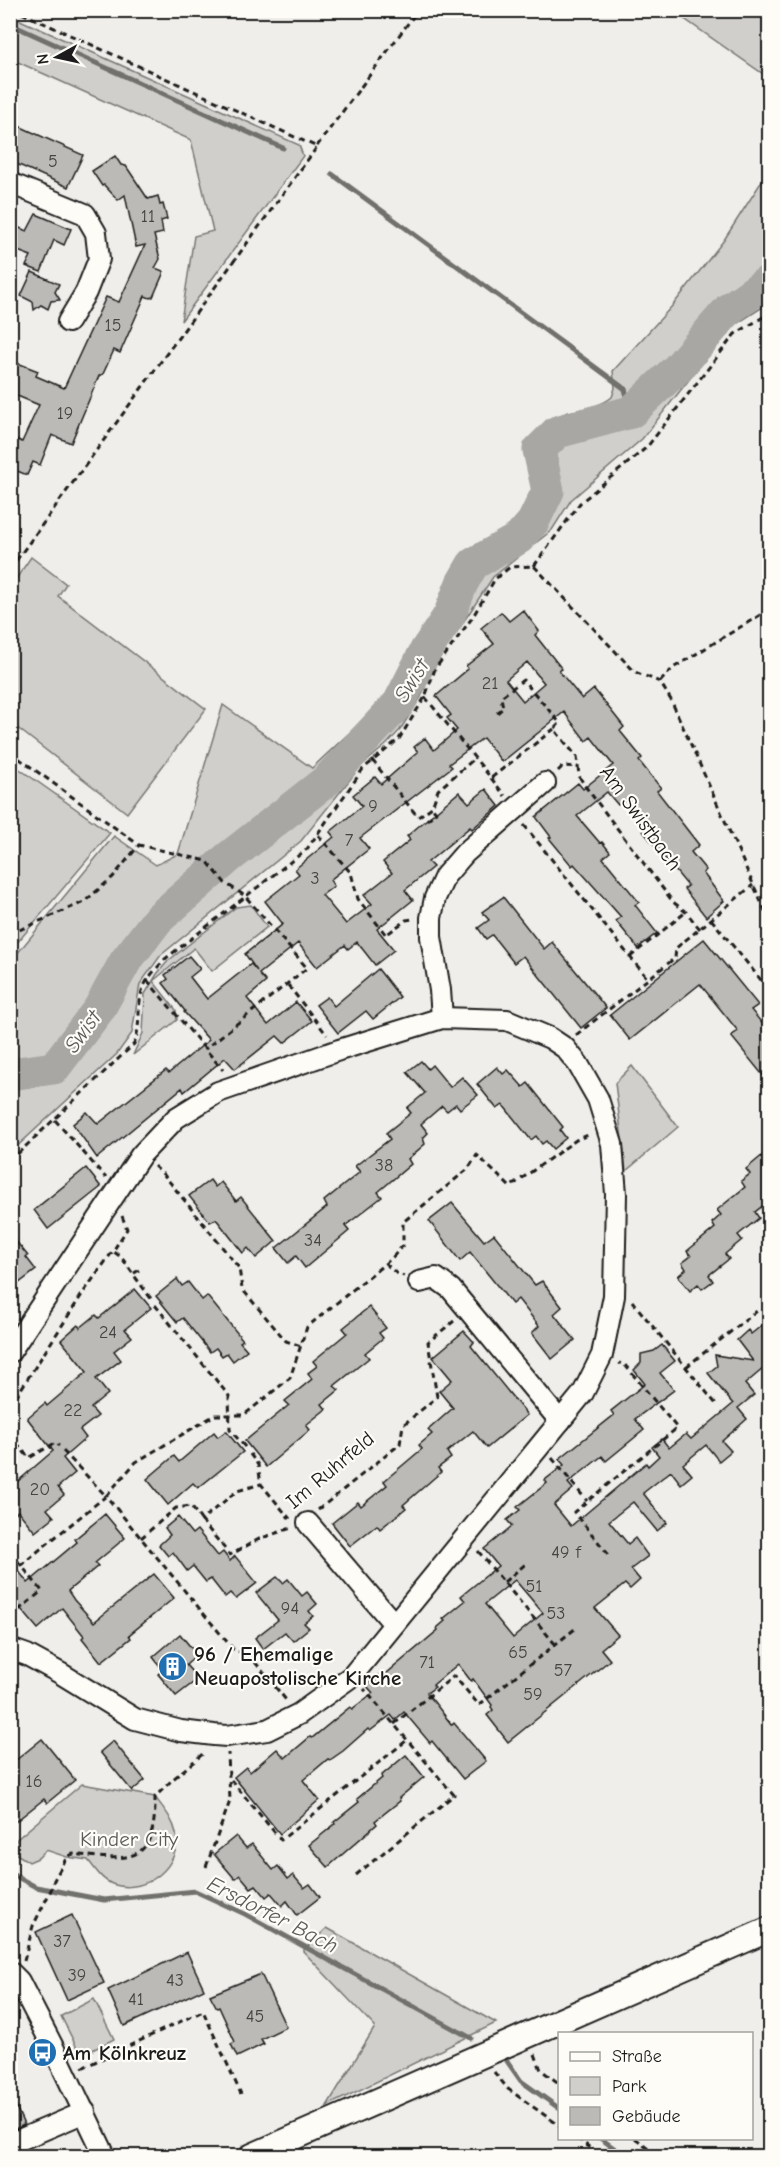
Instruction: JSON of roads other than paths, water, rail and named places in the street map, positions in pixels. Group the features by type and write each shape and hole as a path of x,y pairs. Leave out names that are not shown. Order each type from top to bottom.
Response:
{"main road":[{"path":"252,2157 770,1929"}],"street":[{"path":"10,183 85,214 96,233 99,259 86,292 68,322"},
{"path":"442,1018 431,937 430,918 435,898 445,876 465,853 545,783"},
{"path":"10,1353 141,1155 176,1118 218,1092 339,1050 442,1018 507,1020 550,1038 565,1048 578,1064 598,1099 612,1144 616,1194 614,1296 602,1355 584,1393 352,1676 299,1714 267,1730 221,1736 182,1731 135,1719 27,1654 10,1649"},
{"path":"419,1282 436,1278 451,1289 560,1421"},
{"path":"311,1518 394,1624"},
{"path":"15,1976 85,2112 105,2157"},
{"path":"10,2144 85,2112"}],"waterway":[{"path":"10,24 283,148"},
{"path":"332,174 625,389 631,412"},
{"name":"Swist","path":"10,1074 54,1068 99,1009 125,962 158,919 228,858 326,781 399,703 426,650 449,616 462,583 473,564 519,538 533,522 548,491 539,450 557,432 631,412 678,368 729,309 770,280"},
{"name":"Ersdorfer Bach","path":"10,1873 36,1887 104,1900 195,1891 245,1914 471,2038"},
{"name":"Ersdorfer Bach","path":"507,2061 521,2081 558,2108"},
{"name":"Ersdorfer Bach","path":"603,2140 625,2156"}],"place":[{"name":"96 / Ehemalige Neuapostolische Kirche","path":"173,1666"},
{"name":"Am Kölnkreuz","path":"42,2053"}],"park label":[{"name":"Kinder City","path":"129,1839"}]}
